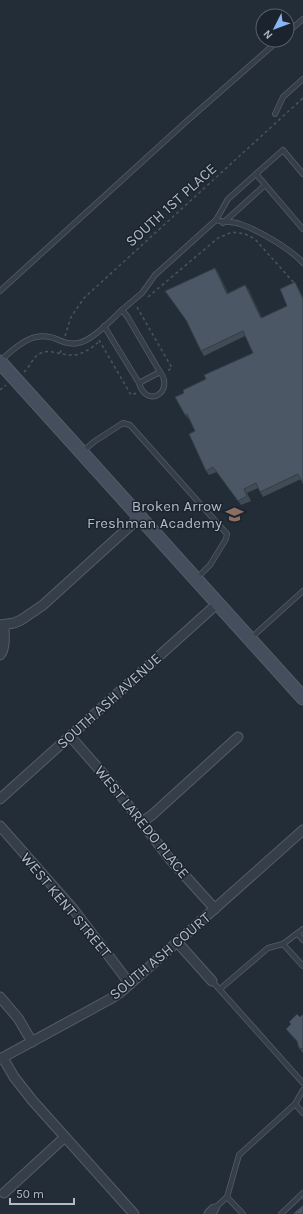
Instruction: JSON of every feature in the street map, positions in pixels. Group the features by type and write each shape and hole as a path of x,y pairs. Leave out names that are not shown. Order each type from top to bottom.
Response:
{"main road":[{"path":"0,362 303,698"}],"street":[{"path":"0,655 4,646 2,625 21,620 43,605 140,517"},
{"name":"SOUTH ASH AVENUE","path":"0,799 218,603"},
{"name":"WEST LAREDO PLACE","path":"70,736 112,784 169,858 215,909"},
{"path":"142,822 152,815 238,737"},
{"name":"WEST KENT STREET","path":"0,826 74,910 130,984"},
{"name":"SOUTH ASH COURT","path":"2,1058 112,998 178,943 303,830"},
{"path":"178,943 212,981"},
{"path":"0,997 18,1018 32,1042"},
{"path":"2,1058 24,1091 134,1214"},
{"path":"4,1192 65,1138"}],"lane":[{"path":"295,26 303,19"},
{"path":"0,291 270,48"},
{"path":"275,114 283,97 303,79"},
{"path":"0,362 27,339 41,336 71,344 79,343 91,337 142,293 155,275 216,220 228,199 282,150 303,174"},
{"path":"256,174 303,229"},
{"path":"223,223 265,185"},
{"path":"216,220 223,223 238,223 257,231 302,262"},
{"path":"104,326 145,395 156,396 160,394 165,383 164,377 122,310"},
{"path":"139,383 160,372"},
{"path":"81,452 123,423 130,425 227,534 226,539 210,565 196,579"},
{"path":"250,639 303,591"},
{"path":"220,989 268,948 283,944 303,929"},
{"path":"298,934 303,940"},
{"path":"283,944 303,966"},
{"path":"212,981 303,1083"},
{"path":"211,1212 227,1197 239,1155 295,1104 303,1090"},
{"path":"295,1104 303,1113"},
{"path":"280,1214 303,1193"},
{"path":"227,1197 243,1214"}],"path":[{"name":"SOUTH 1ST PLACE","path":"65,336 71,317 84,298 303,98"},
{"path":"147,298 218,238 232,232 245,234 255,239 296,285"},
{"path":"142,302 136,307 172,368 166,371 169,375"},
{"path":"108,331 98,339 131,395 136,392 141,398"},
{"path":"25,371 31,361 41,353 49,352 69,355 80,354 100,341"},
{"path":"60,353 61,349"},
{"path":"1,389 5,386"}],"building":[{"path":"215,268 227,294 245,285 261,318 287,306 280,289 295,282 303,299 303,484 298,474 260,492 256,483 244,489 247,496 238,501 213,467 206,471 189,434 195,431 187,414 185,415 175,397 184,393 183,390 206,379 204,375 253,353 243,331 201,351 186,320 165,291"},
{"path":"297,1014 300,1017 303,1014 303,1049 299,1048 297,1041 286,1029 291,1024 289,1022"},
{"path":"303,1205 303,1214 293,1214"}],"place":[{"name":"Broken Arrow Freshman Academy","path":"235,515"}]}
